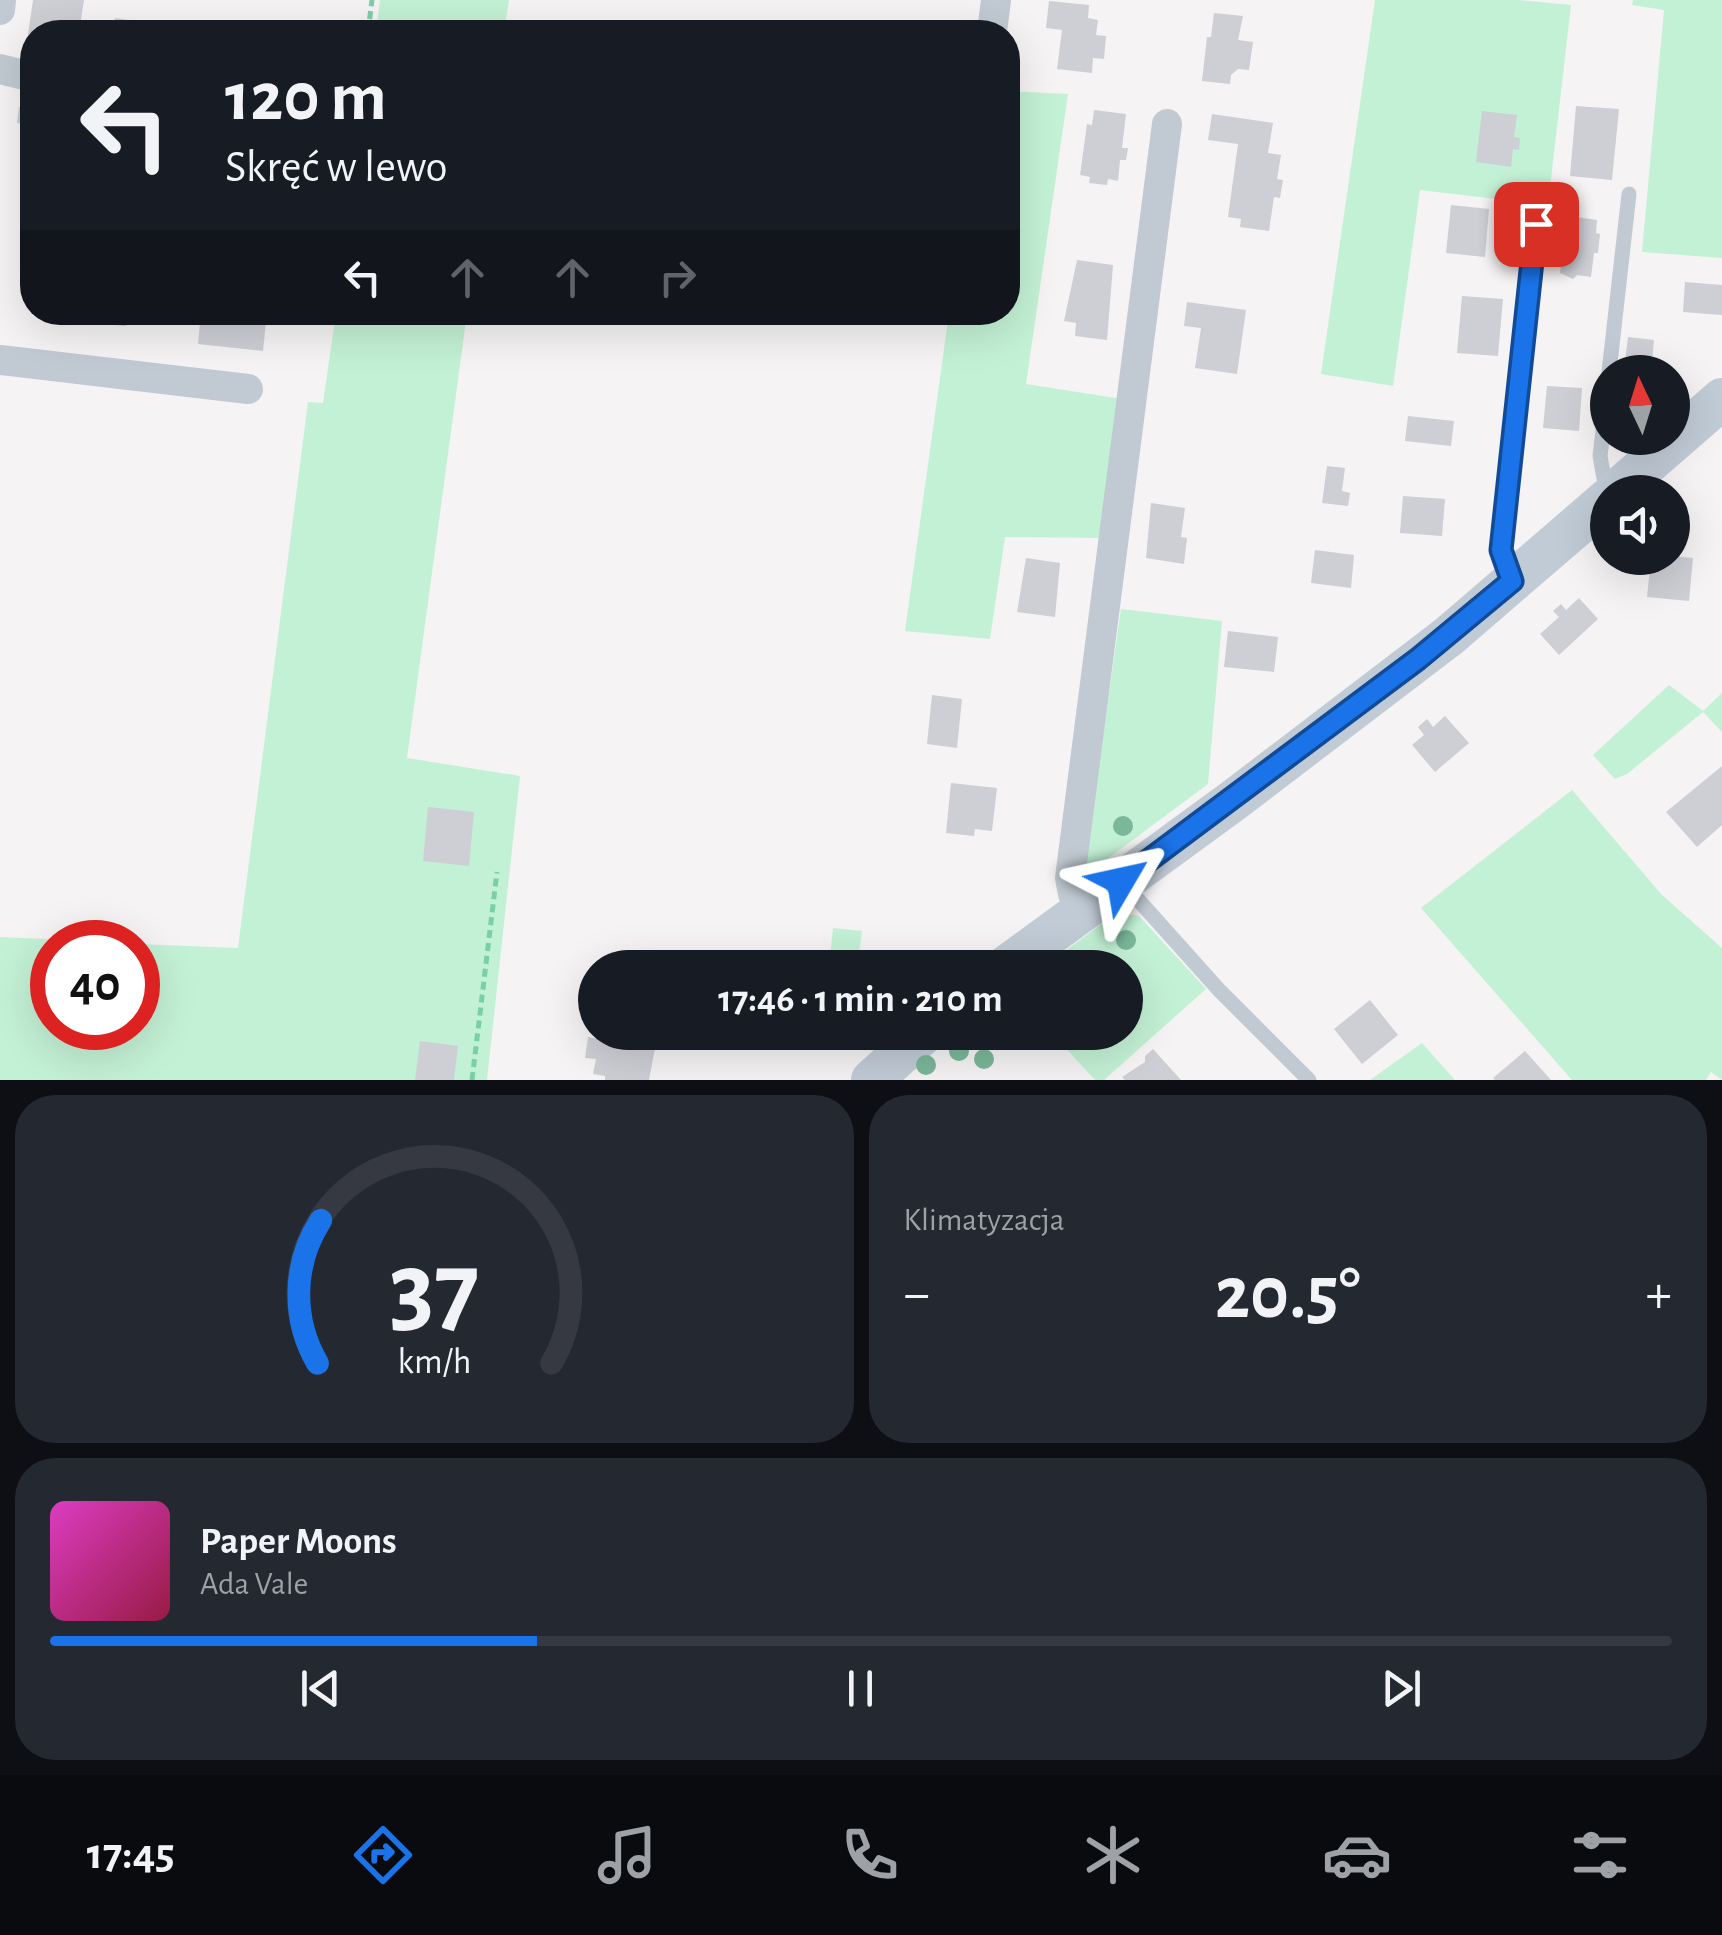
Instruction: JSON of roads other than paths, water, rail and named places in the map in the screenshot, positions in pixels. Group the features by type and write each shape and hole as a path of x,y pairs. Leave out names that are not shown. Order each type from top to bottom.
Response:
{"street":[{"path":"0,10 1,0"},
{"path":"1082,909 1070,878 1167,124"},
{"path":"0,360 248,390"},
{"path":"1635,475 1722,399"},
{"path":"1028,950 1418,659 1590,514"},
{"path":"872,1080 904,1050"}],"lane":[{"path":"1611,355 1629,194"},
{"path":"1512,581 1501,550 1536,224"},
{"path":"1121,881 1219,990 1309,1080"}]}
